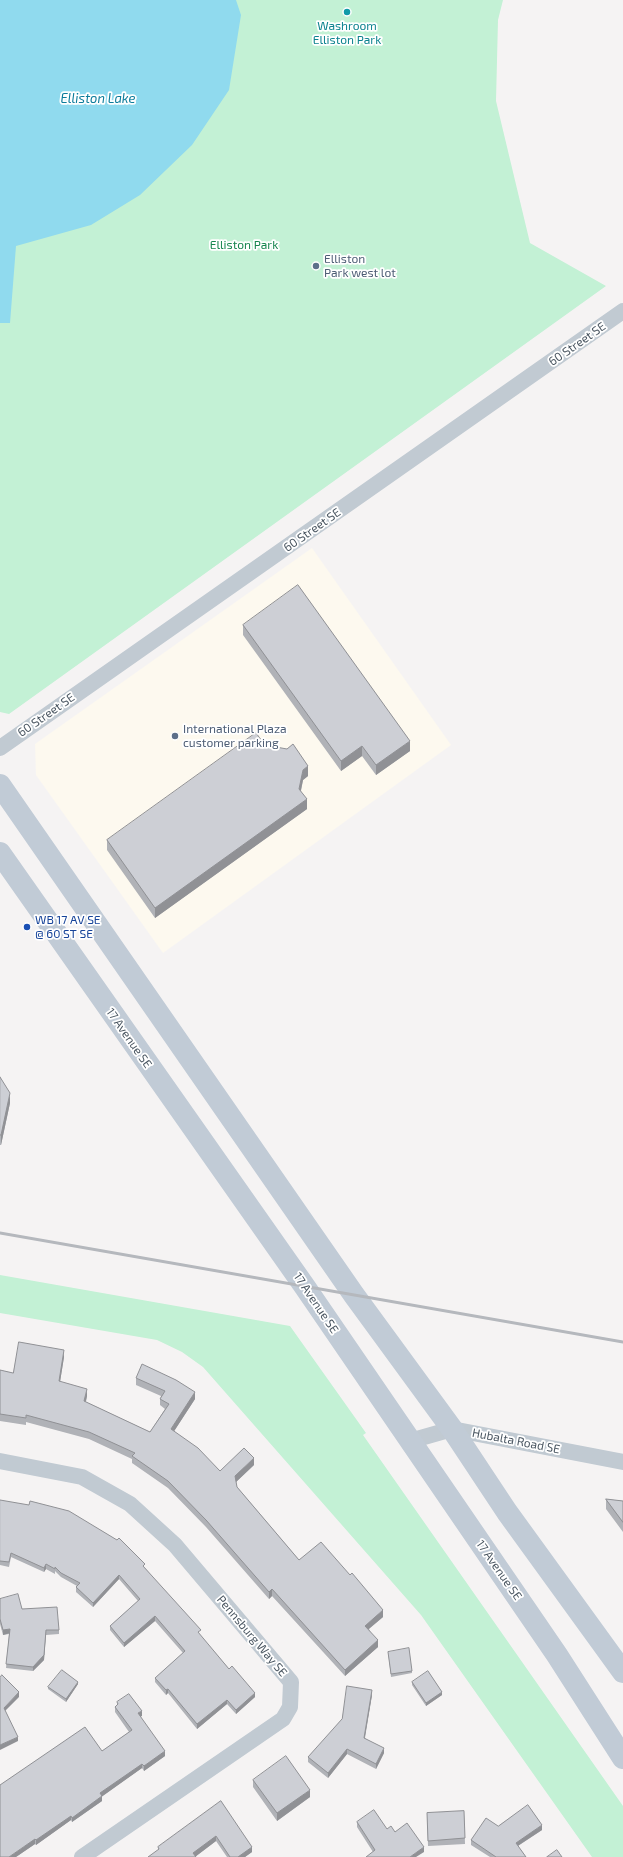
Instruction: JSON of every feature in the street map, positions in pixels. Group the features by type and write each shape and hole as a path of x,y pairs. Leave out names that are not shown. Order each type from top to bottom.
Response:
{"main road":[{"path":"0,785 354,1295 452,1429 507,1512 623,1672"},
{"name":"17 Avenue SE","path":"0,853 305,1286 557,1655 623,1758"}],"street":[{"name":"60 Street SE","path":"0,748 623,311"},
{"name":"Hubalta Road SE","path":"410,1441 452,1429 623,1462"},
{"name":"Pennsburg Way SE","path":"0,1461 82,1477 130,1504 175,1545 291,1682 290,1707 283,1719 82,1857"}],"shaded area":[{"path":"312,548 451,745 163,953 36,775 35,744"}],"green space":[{"name":"Elliston Park","path":"0,0 503,0 498,20 496,101 530,243 606,286 9,714 0,712"},
{"path":"0,1275 290,1326 366,1433 363,1435 623,1806 623,1857 592,1857 421,1615 203,1367 182,1352 157,1340 0,1313"}],"water":[{"name":"Elliston Lake","path":"0,0 236,0 241,15 229,90 192,145 140,195 91,225 16,246 10,323 0,323"}],"building":[{"path":"298,585 410,741 376,765 362,746 341,761 243,625"},
{"path":"256,733 265,745 287,749 293,744 308,766 303,770 299,789 307,799 155,908 107,840"},
{"path":"0,1077 10,1093 1,1135 0,1135"},
{"path":"19,1342 64,1350 59,1381 87,1389 84,1401 150,1432 169,1404 160,1399 165,1391 136,1378 142,1364 176,1380 195,1392 171,1429 198,1448 220,1471 244,1448 254,1458 235,1476 237,1487 299,1560 321,1542 350,1575 352,1573 383,1610 365,1626 378,1640 345,1670 272,1589 269,1592 206,1520 168,1481 132,1456 135,1453 89,1432 26,1415 26,1418 0,1414 0,1370 13,1373"},
{"path":"606,1499 623,1501 623,1522"},
{"path":"0,1500 29,1505 30,1501 69,1511 117,1540 119,1538 145,1564 143,1566 201,1630 198,1632 229,1669 232,1666 255,1693 236,1710 227,1700 197,1724 168,1689 166,1690 155,1678 185,1651 155,1616 124,1643 110,1626 140,1599 119,1575 93,1603 76,1587 80,1583 61,1573 55,1567 55,1569 46,1564 44,1568 11,1553 9,1562 0,1561"},
{"path":"18,1594 22,1609 57,1607 59,1630 46,1630 44,1655 33,1667 6,1664 10,1629 3,1630 0,1619 0,1599"},
{"path":"409,1648 412,1671 391,1674 388,1652"},
{"path":"62,1670 78,1682 66,1699 48,1687"},
{"path":"428,1671 442,1692 426,1703 412,1682"},
{"path":"2,1675 19,1692 4,1708 18,1737 0,1745 0,1678"},
{"path":"347,1686 372,1690 364,1738 384,1748 376,1764 347,1749 328,1773 308,1757 342,1719"},
{"path":"129,1694 142,1711 138,1713 165,1751 144,1766 142,1764 100,1793 102,1796 72,1818 71,1816 9,1857 0,1857 0,1785 85,1727 102,1751 132,1730 115,1707 118,1704 117,1702"},
{"path":"286,1756 310,1790 277,1813 253,1780"},
{"path":"221,1801 252,1847 238,1857 230,1857 216,1836 193,1853 196,1857 148,1857 159,1849 158,1847"},
{"path":"528,1805 542,1825 516,1843 526,1857 496,1857 471,1840 486,1818 498,1826"},
{"path":"374,1810 387,1829 391,1826 395,1832 407,1823 424,1847 410,1857 366,1857 375,1850 357,1822"},
{"path":"464,1811 465,1838 428,1841 427,1813"},
{"path":"557,1850 562,1857 547,1857"}],"railway":[{"path":"0,1233 623,1342"}],"place":[{"name":"Washroom Elliston Park","path":"347,12"},
{"name":"Elliston Park west lot","path":"316,266"},
{"name":"International Plaza customer parking","path":"175,736"},
{"name":"WB 17 AV SE @ 60 ST SE","path":"27,927"}]}
